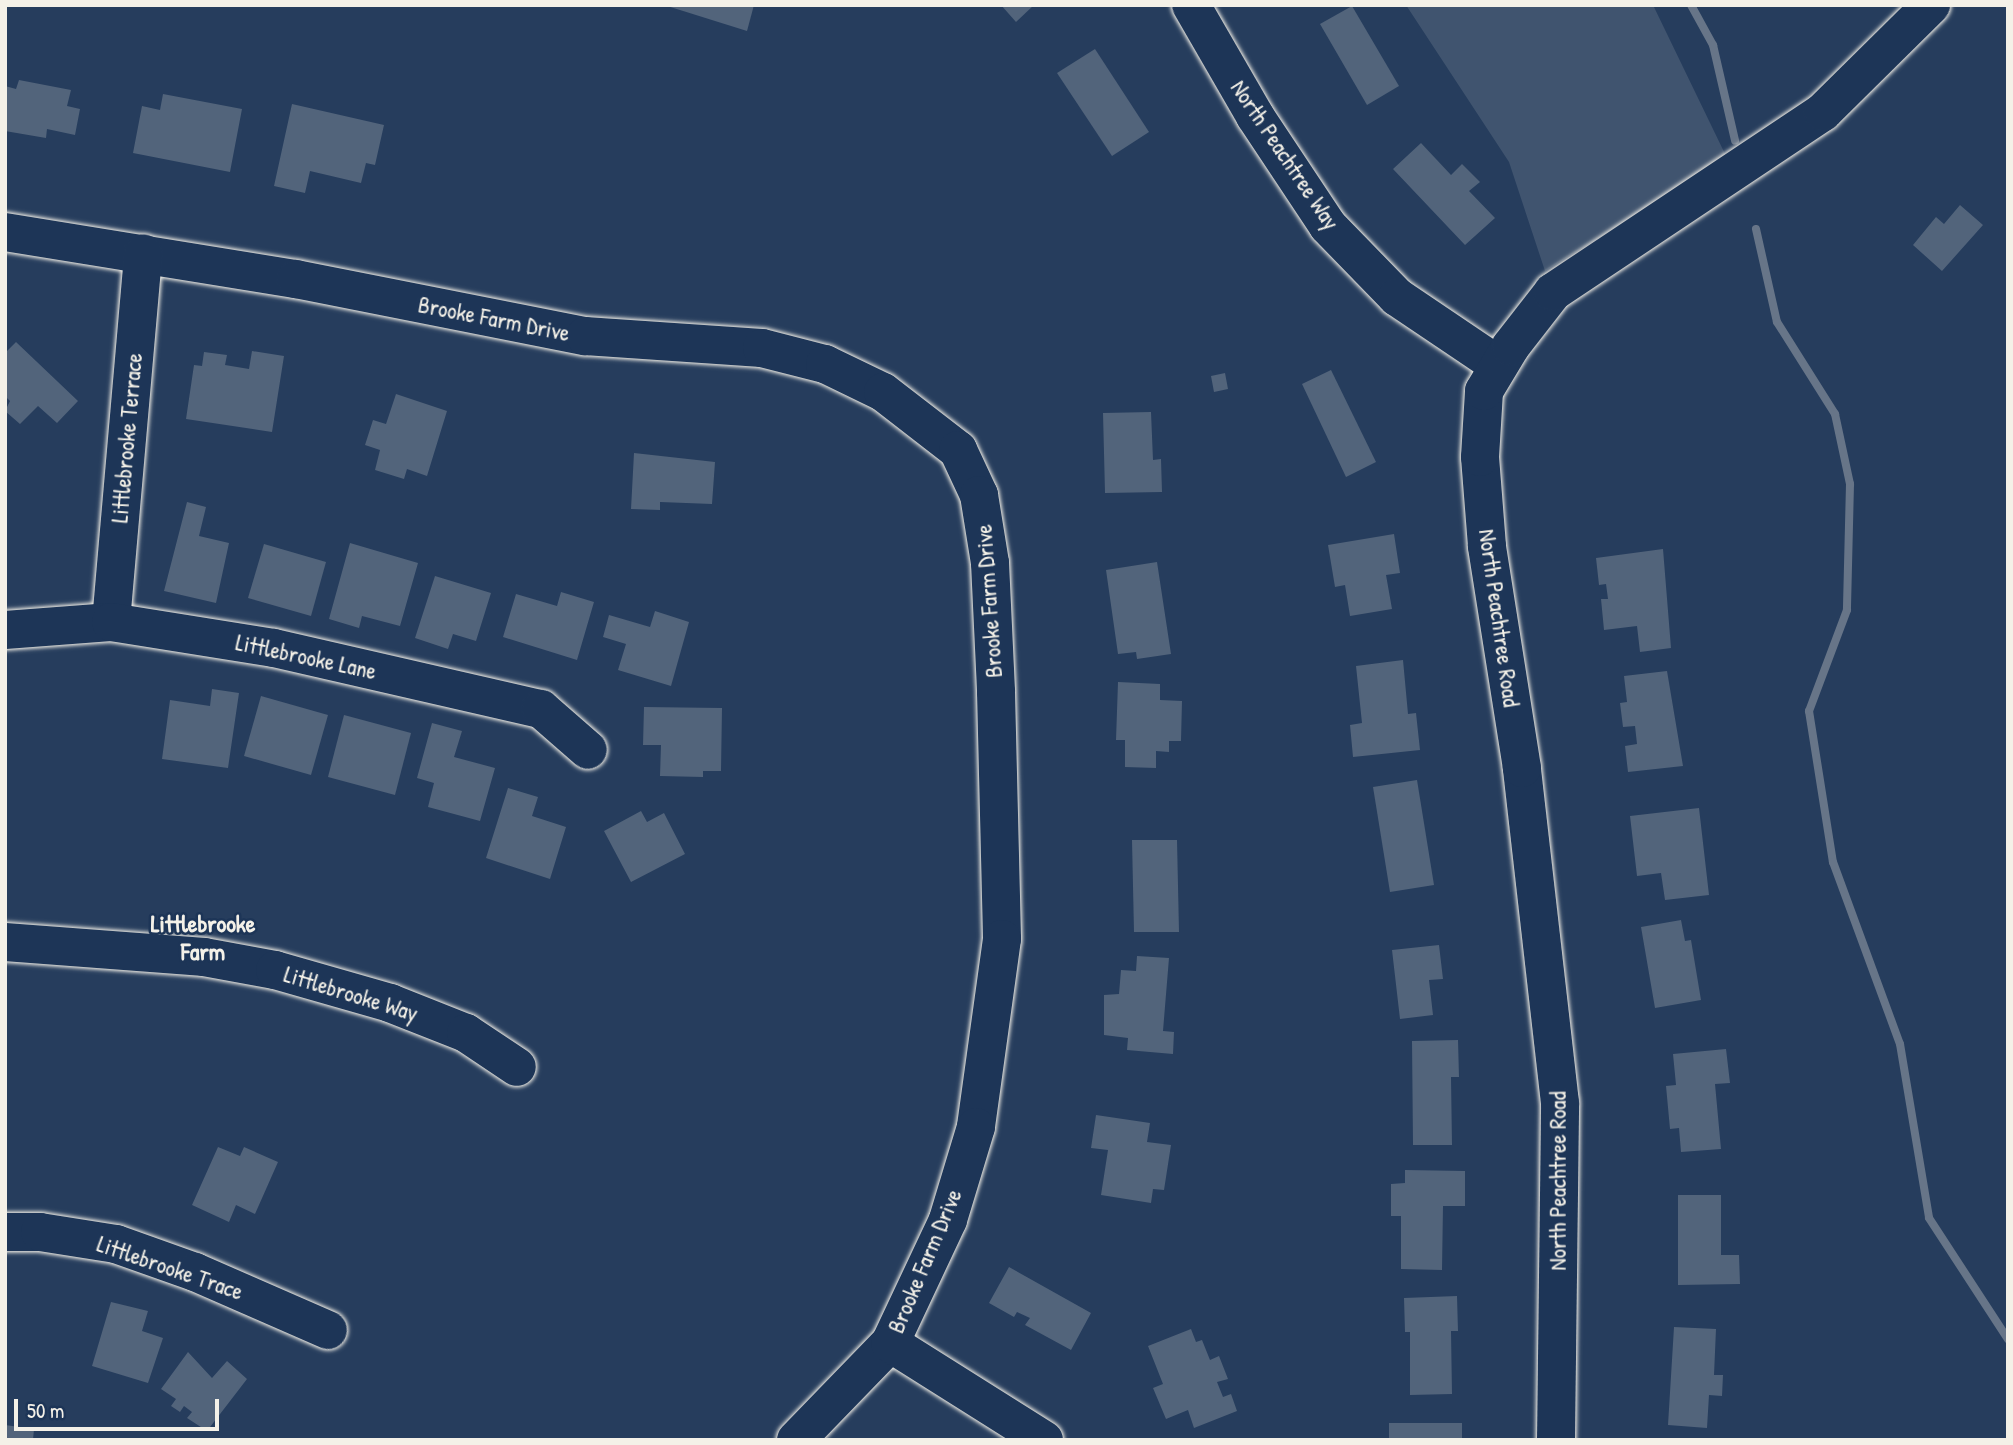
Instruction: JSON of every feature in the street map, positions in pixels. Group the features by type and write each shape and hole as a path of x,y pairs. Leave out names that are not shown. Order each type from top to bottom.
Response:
{"street":[{"name":"North Peachtree Way","path":"1191,5 1255,116 1328,226 1397,297 1498,365"},
{"name":"North Peachtree Road","path":"1556,1440 1560,1103 1522,768 1487,546 1480,457 1484,391 1498,365 1553,292 1823,112 1931,5"},
{"name":"Brooke Farm Drive","path":"5,232 143,253 172,262 296,279 585,336 762,348 825,364 883,392 958,450 979,495 990,562 1002,939 976,1127 948,1220 890,1343 796,1440"},
{"name":"Littlebrooke Terrace","path":"111,622 143,253"},
{"name":"Littlebrooke Lane","path":"5,630 111,622 274,648 541,709 588,750"},
{"name":"Littlebrooke Way","path":"5,942 204,957 275,970 390,1003 466,1033 517,1067"},
{"name":"Littlebrooke Trace","path":"5,1232 40,1232 116,1244 195,1272 328,1330"},
{"path":"890,1343 1044,1440"}],"shaded area":[{"path":"1406,5 1653,5 1727,158 1545,271 1509,162"}],"building":[{"path":"664,5 754,5 747,31"},
{"path":"1001,5 1034,5 1016,22"},
{"path":"1352,6 1399,86 1367,105 1320,24"},
{"path":"1095,49 1149,132 1112,156 1057,73"},
{"path":"19,80 71,90 67,106 80,109 75,135 47,129 46,138 5,131 5,86 16,89"},
{"path":"163,94 242,109 230,172 133,153 142,106 160,110"},
{"path":"292,104 384,125 375,165 366,163 361,183 310,171 305,193 274,186"},
{"path":"1421,143 1451,175 1462,164 1480,182 1469,191 1495,218 1465,245 1393,169"},
{"path":"1960,205 1983,225 1942,271 1913,245 1936,217 1944,224"},
{"path":"16,342 78,401 57,423 38,406 20,424 5,411 10,401 5,396 5,353"},
{"path":"252,351 284,356 272,432 186,419 194,365 202,366 204,352 227,355 225,365 249,369"},
{"path":"1331,370 1376,462 1346,477 1302,384"},
{"path":"1225,373 1228,389 1214,392 1211,376"},
{"path":"396,394 447,411 427,476 407,469 404,479 375,470 380,450 365,445 373,420 386,424"},
{"path":"1151,412 1153,460 1161,459 1162,492 1105,493 1103,413"},
{"path":"634,453 715,462 712,504 660,502 660,510 631,509"},
{"path":"187,502 206,507 199,536 229,543 216,603 164,591"},
{"path":"1394,534 1400,573 1386,575 1392,609 1350,616 1345,585 1335,587 1328,545"},
{"path":"350,543 418,563 400,626 362,616 359,628 329,619"},
{"path":"264,544 326,562 311,616 248,598"},
{"path":"1663,549 1671,648 1640,652 1637,626 1604,630 1601,599 1608,599 1606,584 1599,585 1596,558"},
{"path":"1157,562 1171,654 1137,659 1136,652 1118,654 1106,570"},
{"path":"435,576 491,593 476,641 453,634 448,649 415,638"},
{"path":"561,592 594,602 577,660 503,637 516,594 557,606"},
{"path":"655,611 689,622 671,686 618,670 626,644 603,637 609,615 650,627"},
{"path":"1403,660 1408,714 1416,713 1420,750 1353,757 1350,725 1362,723 1356,666"},
{"path":"1667,671 1683,766 1628,772 1625,746 1637,744 1635,726 1623,727 1620,703 1627,702 1624,676"},
{"path":"1118,682 1160,684 1160,700 1182,701 1181,741 1169,741 1169,752 1156,751 1156,768 1125,767 1125,740 1116,740"},
{"path":"212,689 239,693 228,768 162,759 170,700 210,706"},
{"path":"261,696 328,715 311,775 244,756"},
{"path":"644,707 722,708 721,771 703,771 703,777 660,776 661,745 643,745"},
{"path":"344,715 411,733 395,795 328,777"},
{"path":"432,723 462,731 454,757 495,768 480,821 428,807 434,783 417,778"},
{"path":"1417,780 1434,885 1390,892 1373,787"},
{"path":"508,788 538,797 532,816 566,827 550,879 486,858"},
{"path":"1699,808 1709,895 1665,900 1661,873 1637,876 1630,816"},
{"path":"641,811 647,822 664,813 685,854 631,882 604,831"},
{"path":"1132,840 1177,840 1179,932 1134,932"},
{"path":"1681,920 1685,941 1691,940 1701,1000 1655,1008 1641,927"},
{"path":"1439,945 1443,979 1429,980 1433,1015 1400,1019 1392,950"},
{"path":"1137,956 1169,958 1163,1031 1174,1032 1173,1054 1127,1050 1128,1038 1104,1035 1104,995 1119,994 1121,970 1136,971"},
{"path":"1458,1040 1459,1077 1451,1077 1452,1145 1413,1145 1412,1041"},
{"path":"1726,1049 1730,1083 1715,1084 1721,1149 1681,1152 1679,1128 1670,1129 1666,1086 1676,1085 1673,1054"},
{"path":"1096,1115 1150,1123 1147,1142 1171,1145 1164,1190 1153,1189 1151,1203 1101,1195 1108,1150 1091,1148"},
{"path":"218,1147 240,1156 244,1147 278,1162 255,1214 236,1205 229,1222 192,1205"},
{"path":"1405,1170 1465,1171 1465,1206 1443,1206 1442,1270 1401,1269 1401,1216 1391,1216 1391,1184 1405,1183"},
{"path":"1678,1195 1721,1195 1721,1255 1739,1255 1740,1284 1678,1285"},
{"path":"1009,1267 1091,1313 1071,1350 1025,1325 1030,1318 1017,1312 1014,1317 989,1303"},
{"path":"1457,1296 1458,1331 1451,1331 1452,1394 1410,1395 1410,1332 1405,1332 1404,1298"},
{"path":"111,1302 148,1311 142,1331 163,1338 148,1383 92,1366"},
{"path":"1674,1327 1716,1329 1714,1375 1723,1375 1722,1396 1709,1395 1707,1428 1668,1425"},
{"path":"1191,1329 1196,1342 1202,1340 1210,1360 1219,1356 1228,1379 1217,1382 1223,1397 1231,1394 1237,1411 1194,1428 1188,1410 1166,1419 1153,1388 1163,1384 1148,1346"},
{"path":"188,1352 212,1378 227,1361 247,1379 207,1431 187,1418 192,1412 184,1406 180,1412 171,1406 176,1399 161,1389"},
{"path":"1389,1423 1462,1423 1462,1440 1389,1440"},
{"path":"5,1425 34,1429 33,1440 5,1440"}],"waterway":[{"path":"1691,5 1713,45 1735,140"},
{"path":"1756,229 1777,322 1835,414 1850,484 1847,610 1809,711 1833,862 1900,1044 1929,1218 2008,1339"}],"district":[{"name":"Littlebrooke Farm","path":"203,938"}]}
